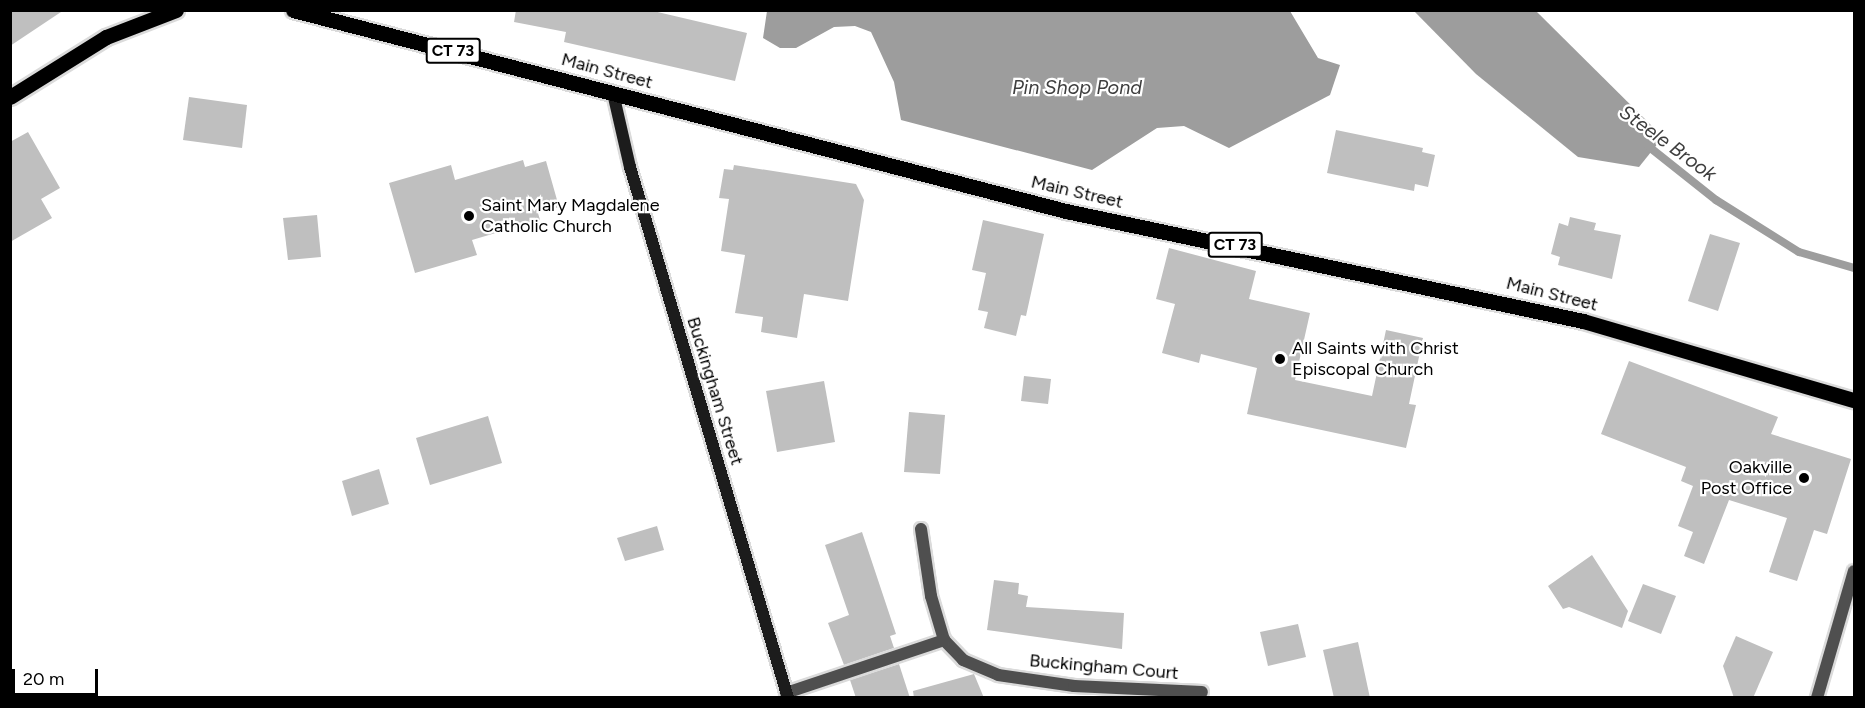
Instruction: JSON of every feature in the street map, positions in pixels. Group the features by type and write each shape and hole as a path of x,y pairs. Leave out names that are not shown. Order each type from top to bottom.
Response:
{"main road":[{"path":"10,97 106,37 176,10"},
{"name":"Main Street","path":"293,10 1066,211 1583,321 1854,400"},
{"name":"Buckingham Street","path":"613,93 630,167 787,695"}],"street":[{"name":"Buckingham Court","path":"921,529 931,596 944,640 963,660 998,675 1074,686 1202,692"},
{"path":"1817,698 1854,571"},
{"path":"787,695 944,640"}],"water":[{"name":"Pin Shop Pond","path":"767,11 1290,11 1318,58 1340,65 1330,95 1229,148 1184,126 1157,128 1092,170 901,120 894,82 871,32 855,26 834,27 796,48 780,48 763,38"},
{"path":"1414,11 1536,11 1663,137 1639,167 1578,157 1476,74"}],"building":[{"path":"10,10 64,10 10,46"},
{"path":"516,10 649,10 747,33 735,81 564,42 566,32 514,22"},
{"path":"189,97 247,105 242,148 183,140"},
{"path":"1336,130 1423,148 1422,152 1435,155 1428,187 1415,184 1414,191 1327,173"},
{"path":"28,132 60,188 41,199 52,218 10,242 10,142"},
{"name":"Saint Mary Magdalene Catholic Church","path":"523,160 525,167 546,161 559,207 538,213 540,220 472,240 477,255 415,273 389,183 451,165 455,180"},
{"path":"734,165 856,184 864,200 848,301 804,294 797,338 761,332 763,317 735,313 745,255 721,251 729,199 719,198 724,169 733,170"},
{"path":"317,215 321,257 288,260 283,218"},
{"path":"1570,217 1596,223 1594,230 1621,235 1612,279 1558,265 1560,257 1551,254 1559,223 1568,226"},
{"path":"983,220 1044,234 1026,316 1021,315 1016,336 984,328 988,312 978,310 986,273 972,270"},
{"path":"1710,234 1740,243 1718,311 1688,301"},
{"path":"1169,248 1256,271 1249,299 1310,313 1295,380 1372,396 1386,330 1423,338 1409,404 1416,405 1406,448 1247,414 1257,368 1201,354 1199,363 1162,353 1175,304 1156,299"},
{"path":"1629,361 1778,417 1771,434 1851,459 1827,534 1814,530 1797,581 1769,572 1787,518 1729,500 1704,564 1684,556 1693,532 1678,526 1693,486 1681,481 1686,467 1601,434"},
{"path":"1024,376 1051,379 1048,404 1021,401"},
{"path":"824,381 835,442 777,452 766,391"},
{"path":"909,412 945,415 940,474 904,472"},
{"path":"488,416 502,463 430,485 416,438"},
{"path":"379,469 389,504 352,516 342,481"},
{"path":"657,526 664,550 625,561 617,538"},
{"path":"862,532 896,634 890,636 894,648 844,665 828,623 849,615 825,545"},
{"path":"1592,555 1628,611 1622,628 1569,607 1563,609 1548,586"},
{"path":"994,580 1019,583 1018,594 1028,596 1026,607 1124,613 1122,649 987,630"},
{"path":"1643,584 1676,596 1661,634 1628,621"},
{"path":"1298,624 1306,657 1268,666 1260,632"},
{"path":"1736,636 1773,652 1753,698 1734,698 1723,666"},
{"path":"1358,642 1370,698 1334,698 1323,650"},
{"path":"899,664 910,698 856,698 850,680"},
{"path":"974,674 984,698 914,698 913,691"}],"waterway":[{"name":"Steele Brook","path":"1648,146 1716,200 1799,252 1854,268"}],"place":[{"name":"Saint Mary Magdalene Catholic Church","path":"469,216"},
{"name":"All Saints with Christ Episcopal Church","path":"1280,359"},
{"name":"Oakville Post Office","path":"1804,478"}]}
